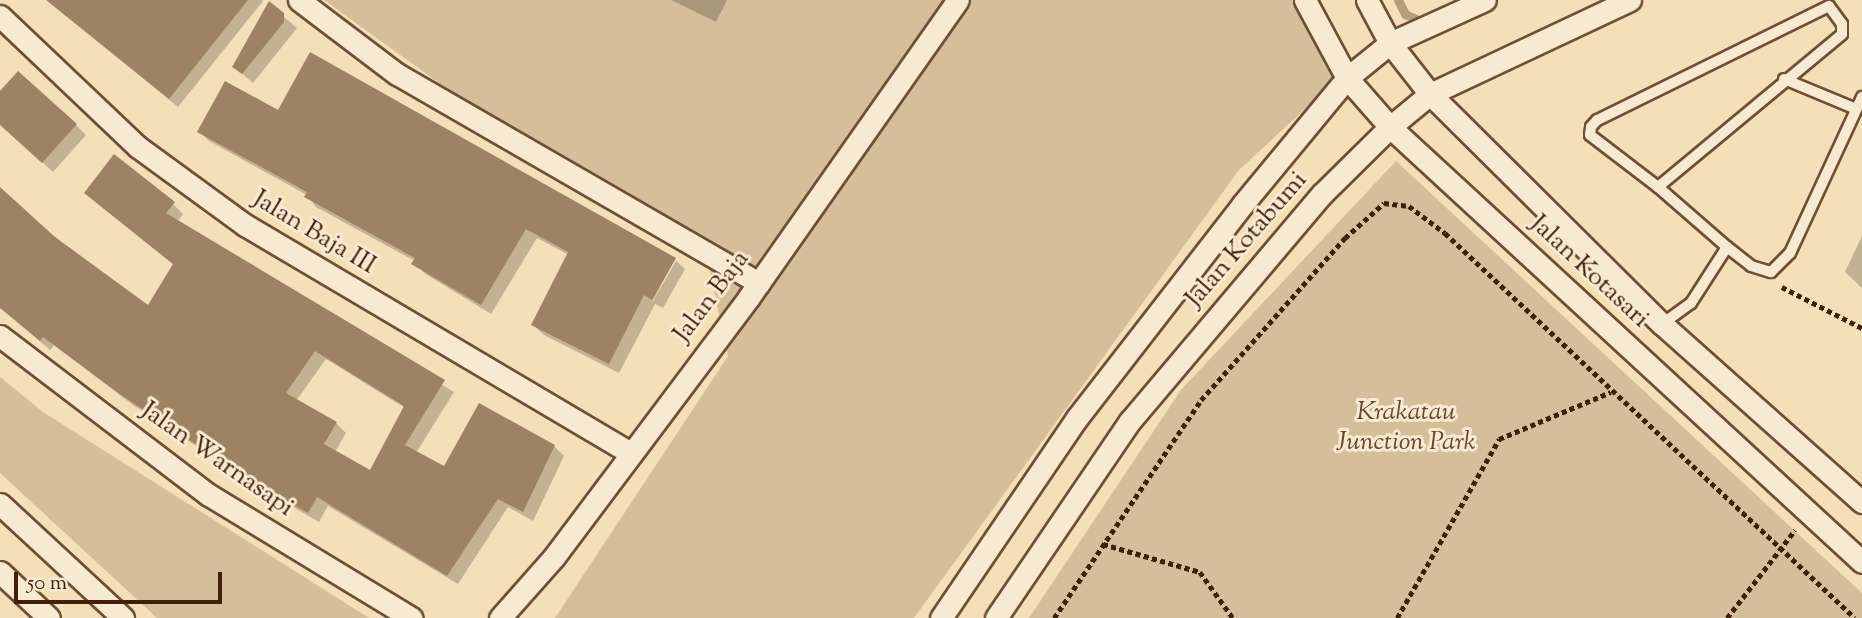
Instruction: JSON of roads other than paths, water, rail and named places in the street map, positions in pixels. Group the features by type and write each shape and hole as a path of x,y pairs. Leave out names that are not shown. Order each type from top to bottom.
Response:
{"street":[{"path":"299,0 397,74 759,284"},
{"name":"Jalan Baja","path":"500,618 554,557 759,284 958,0"},
{"name":"Jalan Kotasari","path":"1305,0 1347,78 1390,127 1862,562"},
{"name":"Jalan Kotasari","path":"1367,0 1390,43 1430,94 1662,324 1862,502"},
{"name":"Jalan Kotabumi","path":"941,618 1077,418 1347,78 1390,43 1485,0"},
{"name":"Jalan Kotabumi","path":"996,618 1130,421 1322,194 1390,127 1430,94 1630,0"},
{"name":"Jalan Baja III","path":"0,16 138,147 235,218 293,257 631,453"},
{"name":"Jalan Warnasapi","path":"0,336 209,495 411,618"},
{"path":"0,504 123,618"},
{"path":"0,572 49,618"}],"lane":[{"path":"1658,187 1784,79 1842,34 1842,24 1834,3 1597,120 1590,135 1658,187 1751,267 1771,272 1790,253 1862,97"},
{"path":"1784,79 1856,109"},
{"path":"1662,324 1692,303 1727,247"}],"waterway":[{"path":"1398,0 1405,14 1427,24"}],"park label":[{"name":"Krakatau Junction Park","path":"1406,428"}]}
